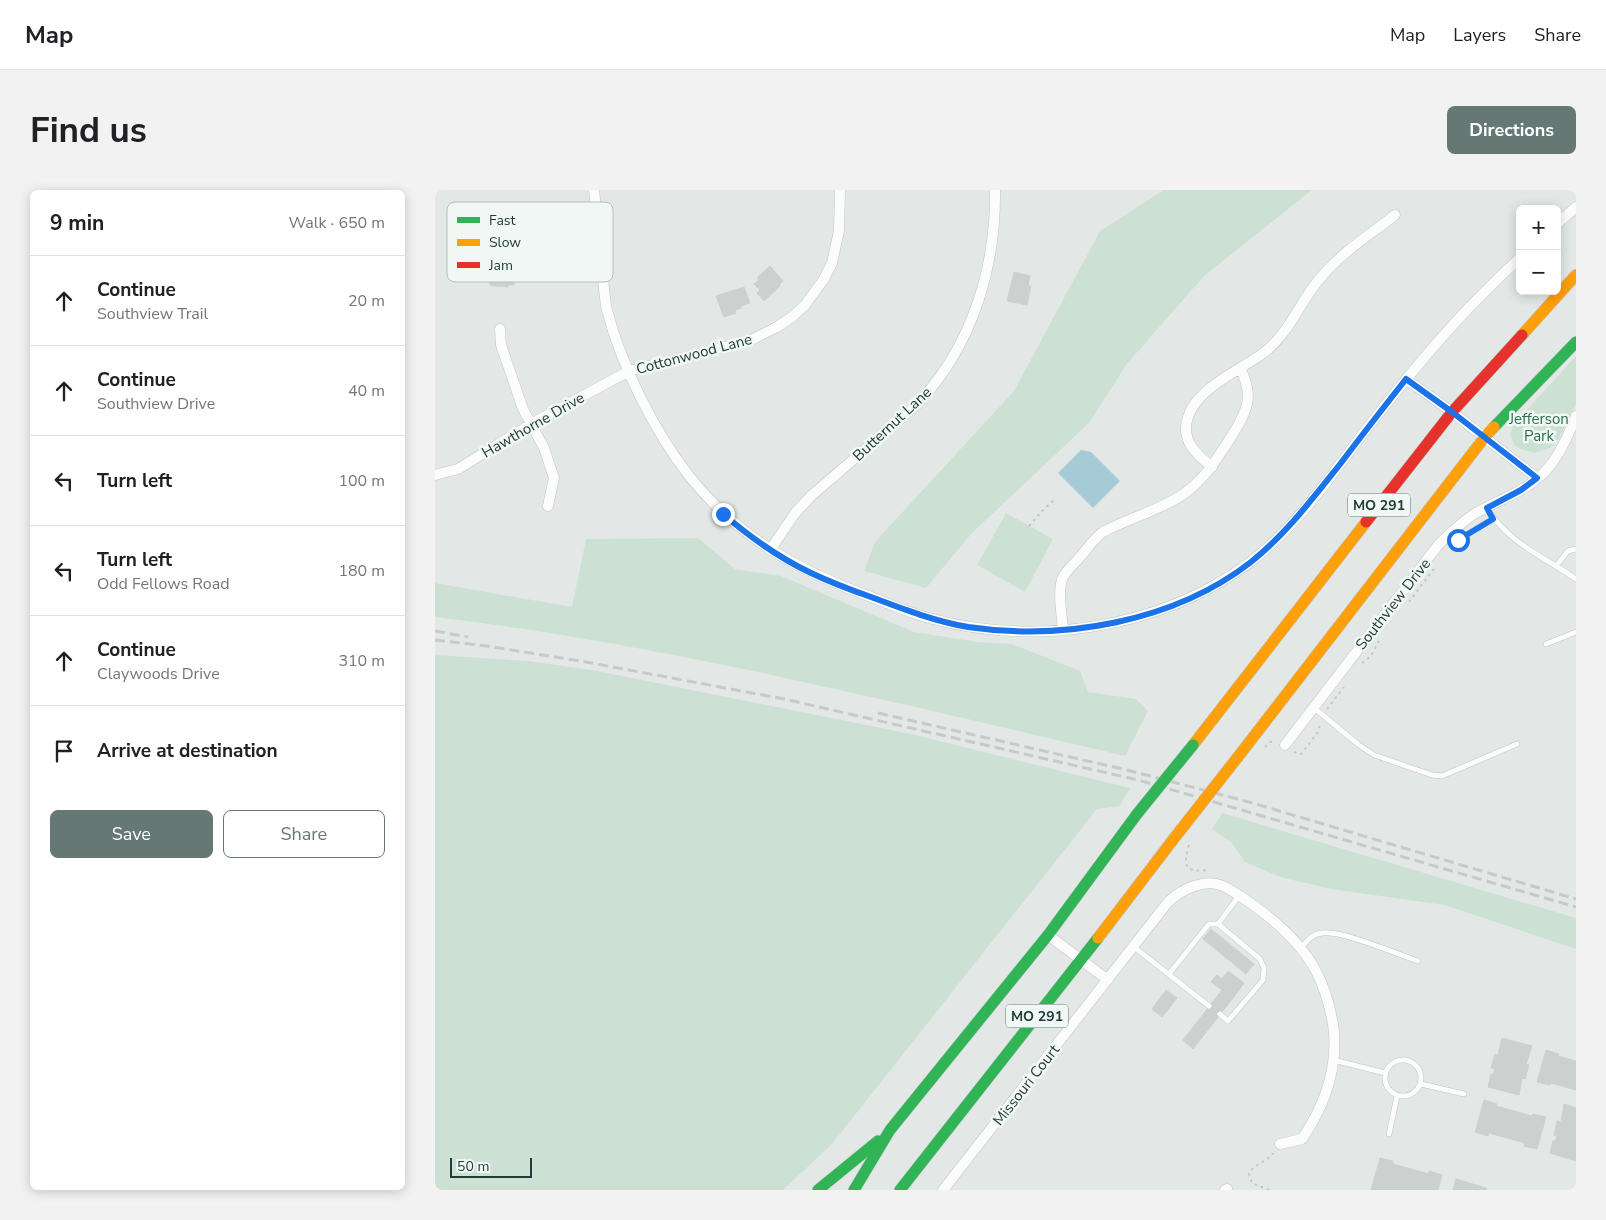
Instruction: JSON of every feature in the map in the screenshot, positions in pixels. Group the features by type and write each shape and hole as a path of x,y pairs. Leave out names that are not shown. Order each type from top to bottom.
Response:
{"highway":[{"name":"MO 291","path":"854,1190 890,1130 1048,935 1137,814 1193,745 1452,412 1576,275"},
{"name":"MO 291","path":"900,1190 1081,960 1484,438 1576,342"},
{"path":"818,1190 890,1130"}],"street":[{"name":"Cottonwood Lane","path":"629,371 749,340 777,328 792,317 815,292 832,262 839,231 840,190"},
{"name":"Butternut Lane","path":"771,550 796,512 812,495 921,401 940,377 959,347 984,286 992,250 995,190"},
{"path":"1561,220 1576,207"},
{"path":"1212,467 1196,454 1191,447 1186,428 1192,407 1220,380 1263,354 1273,345 1284,333 1320,277 1331,265 1395,215"},
{"path":"604,282 607,308 629,371 641,398 664,440 690,477 723,514 771,550 810,573 927,618 968,627 1010,631 1063,630 1133,618 1173,605 1203,591 1250,562 1283,534 1406,379 1485,288 1516,261"},
{"path":"500,328 501,345 523,409 544,448 554,478 549,506"},
{"path":"1063,630 1060,585 1064,575 1102,533 1169,503 1199,482 1212,467 1244,417 1249,393 1246,379 1240,368"},
{"name":"Hawthorne Drive","path":"435,475 458,468 531,424 629,371"},
{"path":"1406,379 1537,478"},
{"name":"Southview Drive","path":"1285,745 1439,544 1460,524 1521,490 1548,468 1557,456 1576,416"},
{"name":"Missouri Court","path":"943,1190 1168,902 1194,886 1219,884 1239,896 1281,927 1300,948 1317,974 1328,1002 1333,1031 1333,1060 1329,1083 1314,1122 1302,1139 1280,1144"},
{"path":"1048,935 1108,980"}],"lane":[{"path":"1487,508 1493,519 1510,537 1576,579"},
{"path":"1556,566 1567,551 1576,548"},
{"path":"1546,644 1576,632"},
{"path":"1313,707 1359,745 1374,754 1432,775 1442,776 1517,744"},
{"path":"1218,924 1239,896"},
{"path":"1169,974 1209,924 1218,924 1260,959 1264,968 1263,980 1228,1021 1220,1014"},
{"path":"1300,948 1313,936 1323,932 1340,934 1418,961"},
{"path":"1134,947 1209,1006"},
{"path":"1401,1059 1409,1060 1416,1064 1420,1070 1421,1084 1412,1094 1405,1097 1397,1096 1387,1087 1385,1073 1395,1061 1401,1059"},
{"path":"1333,1060 1385,1073"},
{"path":"1421,1084 1464,1094"},
{"path":"1389,1134 1397,1096"}],"path":[{"path":"1029,526 1054,500"},
{"path":"1458,540 1493,519"},
{"path":"1406,606 1439,564"},
{"path":"1361,663 1371,656 1380,639"},
{"path":"1260,752 1270,742 1275,741 1285,745 1291,752 1301,754 1318,732 1323,716 1345,686"},
{"path":"1190,842 1186,859 1187,867 1195,872 1206,870"},
{"path":"1269,1190 1253,1182 1249,1174 1251,1169 1269,1160 1280,1144"}],"green space":[{"path":"1164,190 1312,190 1204,276 1126,365 1089,423 972,533 926,588 864,571 875,542 1014,391 1100,231"},
{"name":"Jefferson Park","path":"1576,356 1576,404 1557,442 1550,448 1535,453 1515,446 1510,434 1514,424"},
{"path":"1006,513 1053,539 1025,592 977,565"},
{"path":"698,538 735,569 781,576 914,632 978,642 1012,644 1080,671 1088,692 1136,699 1148,711 1125,756 868,696 696,659 522,629 435,617 435,583 572,607 586,539"},
{"path":"435,655 528,661 592,670 911,734 1130,788 1120,806 1097,809 832,1144 783,1190 437,1190 435,1186"},
{"path":"1222,813 1576,918 1576,949 1444,905 1331,889 1280,877 1245,862 1231,842 1212,829"}],"water":[{"path":"1081,450 1091,452 1120,481 1093,508 1058,473"}],"building":[{"path":"770,266 783,281 764,301 757,293 760,290 754,284 759,280 757,278"},
{"path":"1014,272 1030,276 1028,286 1031,286 1027,305 1007,301"},
{"path":"490,282 514,282 514,285 508,285 508,287 490,285"},
{"path":"744,287 750,303 735,310 736,313 724,317 716,296"},
{"path":"1211,929 1254,964 1246,974 1203,939"},
{"path":"1228,971 1244,983 1233,998 1211,982 1217,975 1222,979"},
{"path":"1166,990 1177,998 1162,1017 1152,1009"},
{"path":"1222,990 1233,998 1193,1049 1183,1040"},
{"path":"1502,1038 1532,1046 1526,1064 1529,1065 1525,1079 1522,1078 1519,1095 1488,1087 1491,1074 1493,1075 1495,1069 1491,1068 1495,1054 1498,1055"},
{"path":"1546,1050 1559,1054 1558,1056 1576,1061 1576,1090 1551,1083 1550,1085 1537,1082"},
{"path":"1484,1100 1497,1104 1496,1106 1532,1116 1533,1114 1546,1117 1537,1149 1524,1146 1525,1143 1489,1133 1488,1136 1475,1132"},
{"path":"1564,1104 1576,1108 1576,1161 1550,1153 1553,1141 1555,1141 1557,1136 1554,1135 1557,1121 1561,1122"},
{"path":"1380,1158 1393,1161 1393,1164 1429,1174 1429,1171 1442,1175 1438,1190 1371,1190"},
{"path":"1456,1179 1486,1188 1486,1190 1453,1190"}],"railway":[{"path":"435,631 468,637"},
{"path":"435,640 487,646 586,662 784,699 1138,780 1576,907"},
{"path":"878,713 1127,770 1249,802 1576,899"}],"traffic: fast":[{"path":"1494,427 1576,342"},
{"path":"1137,814 1193,745"},
{"path":"854,1190 890,1130 1048,935 1137,814"},
{"path":"900,1190 1098,938"},
{"path":"818,1190 878,1141"}],"traffic: slow":[{"path":"1522,335 1576,275"},
{"path":"1241,753 1494,427"},
{"path":"1193,745 1366,522"},
{"path":"1172,841 1241,753"},
{"path":"1098,938 1172,841"}],"traffic: jam":[{"path":"1366,522 1452,412 1522,335"}],"route":[{"path":"723,514 771,550 810,573 927,618 968,627 1010,631 1051,631 1093,626 1133,618 1173,605 1213,586 1250,562 1283,534 1406,379 1537,478 1510,497 1487,508 1493,519 1458,540"}]}
